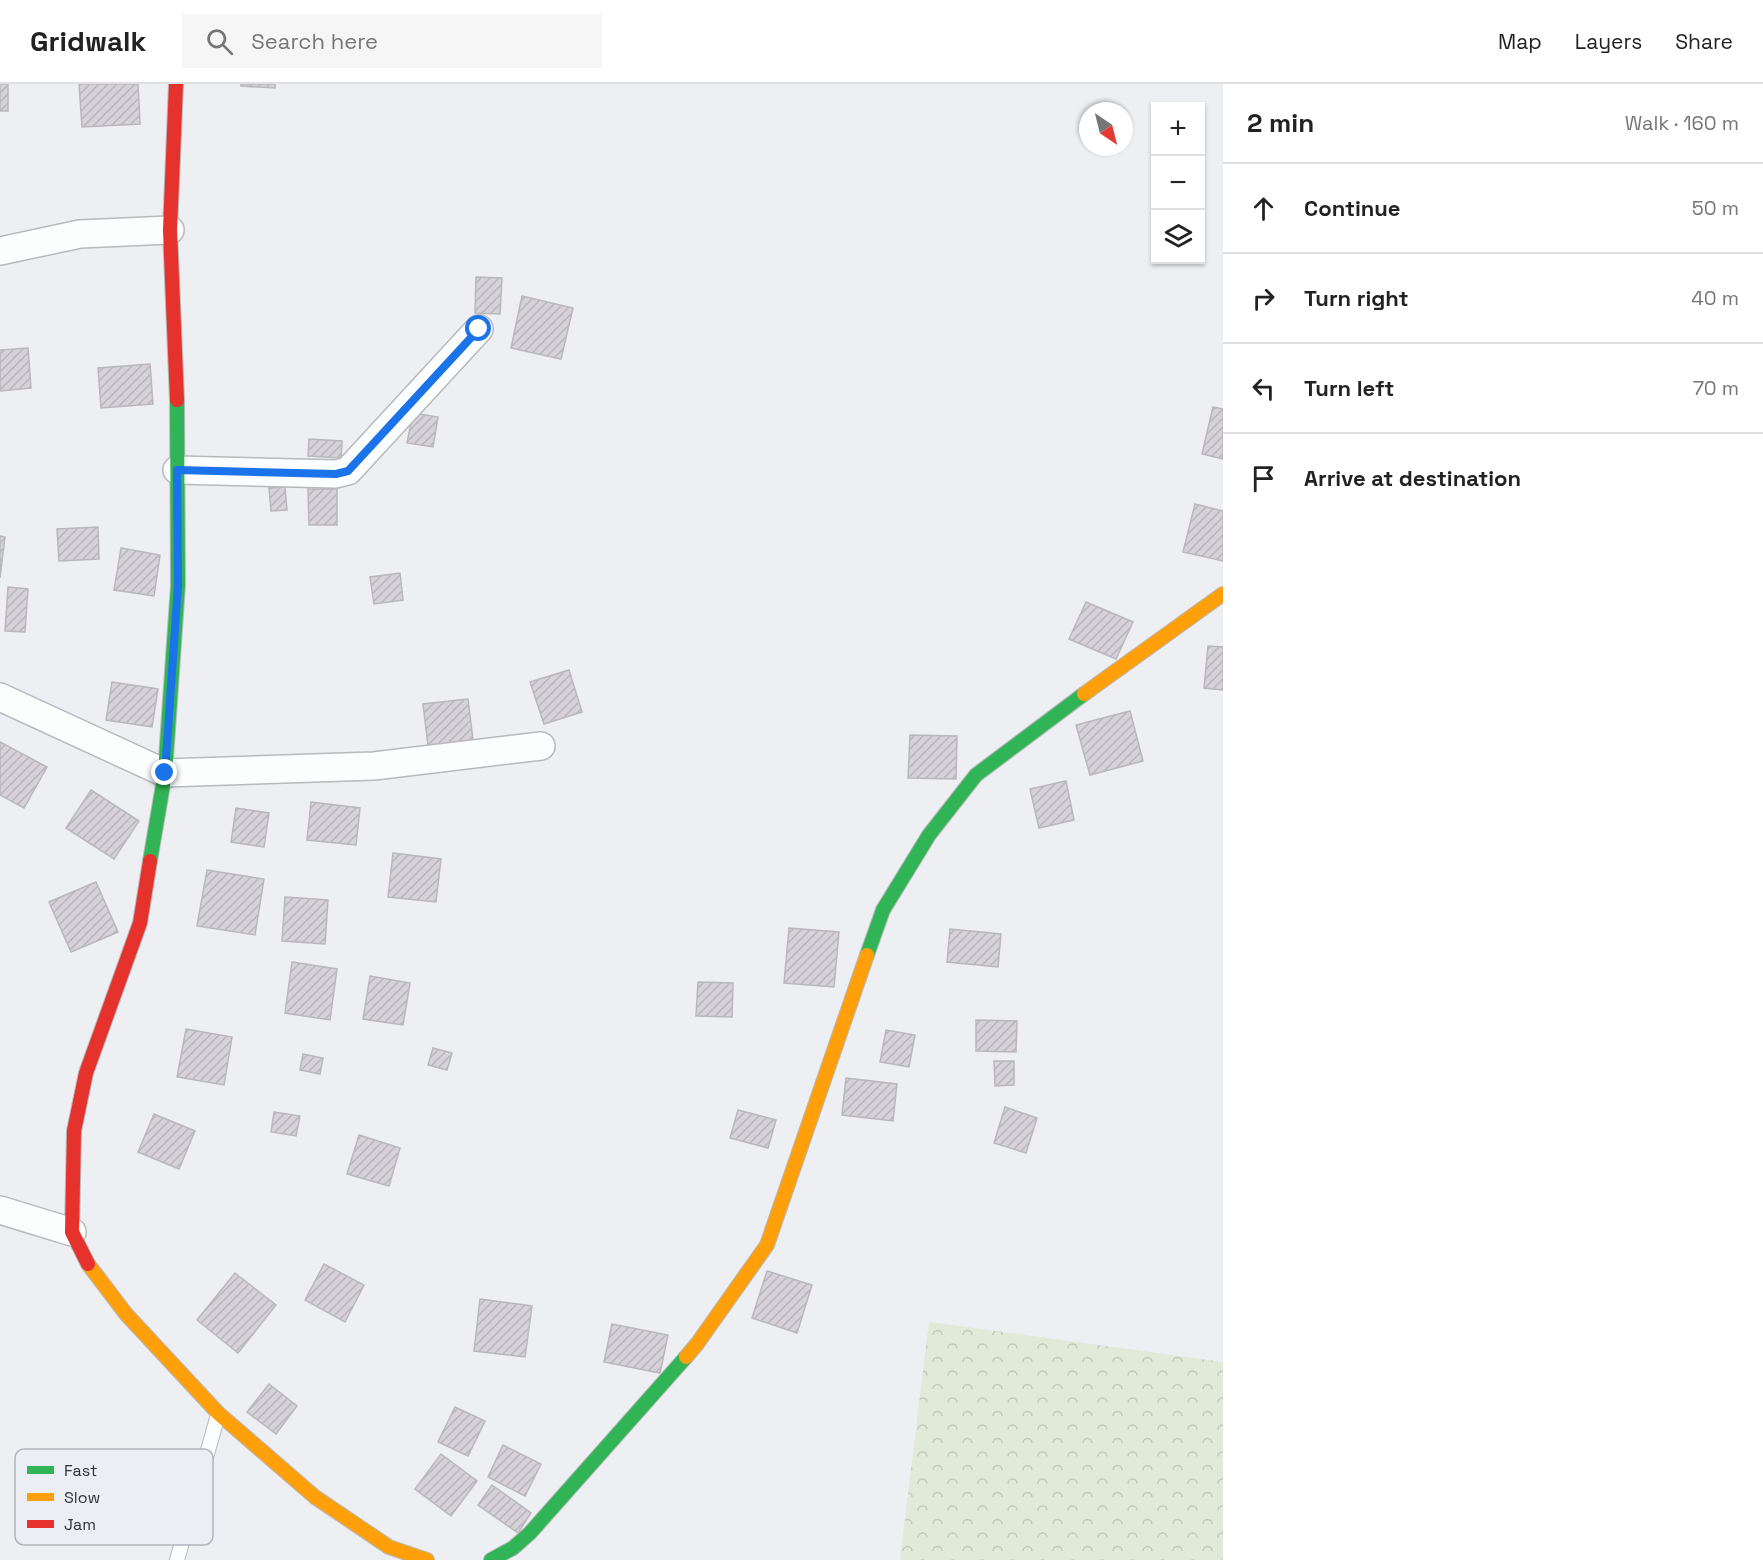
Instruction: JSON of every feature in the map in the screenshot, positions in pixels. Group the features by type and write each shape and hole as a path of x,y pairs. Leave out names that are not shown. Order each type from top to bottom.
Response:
{"street":[{"path":"177,84 170,230 178,585 165,773 140,923 86,1073 74,1131 72,1232 84,1259 126,1314 218,1413 315,1497 389,1547 416,1559"},
{"path":"0,251 80,234 170,230"},
{"path":"177,470 336,474 348,471 479,329"},
{"path":"491,1560 513,1548 530,1533 698,1344 767,1245 883,910 929,835 976,775 1045,722 1223,594"},
{"path":"0,698 165,773 374,766 541,746"},
{"path":"0,1210 72,1232"}],"lane":[{"path":"208,1449 218,1413"},
{"path":"177,1560 181,1545"}],"green space":[{"path":"929,1322 1223,1362 1223,1560 900,1560"}],"building":[{"path":"0,84 8,84 8,111 0,111"},
{"path":"79,84 138,84 140,124 82,127"},
{"path":"241,84 275,84 275,88 241,86"},
{"path":"476,277 502,278 500,314 475,313"},
{"path":"522,296 573,308 561,359 511,348"},
{"path":"28,348 31,388 0,391 0,350"},
{"path":"150,364 153,404 101,408 98,368"},
{"path":"1213,407 1223,409 1223,459 1202,454"},
{"path":"413,413 438,417 433,447 407,443"},
{"path":"309,439 342,441 341,458 308,456"},
{"path":"285,487 287,510 271,511 269,488"},
{"path":"308,489 337,489 337,525 309,525"},
{"path":"1195,504 1223,511 1223,561 1183,552"},
{"path":"98,527 99,559 59,561 57,529"},
{"path":"0,536 5,537 0,578"},
{"path":"121,548 160,555 154,596 114,590"},
{"path":"400,573 403,600 374,604 370,577"},
{"path":"8,587 28,589 25,632 5,631"},
{"path":"1086,602 1133,622 1116,659 1069,639"},
{"path":"1208,646 1223,647 1223,690 1204,688"},
{"path":"569,670 582,712 544,724 530,682"},
{"path":"112,682 158,689 152,727 106,720"},
{"path":"468,699 473,740 428,746 423,704"},
{"path":"1130,711 1143,761 1090,775 1076,725"},
{"path":"910,735 957,736 956,779 908,778"},
{"path":"0,742 47,767 24,808 0,795"},
{"path":"1066,781 1074,820 1039,828 1030,789"},
{"path":"91,790 139,821 114,859 66,828"},
{"path":"311,802 360,808 356,845 307,840"},
{"path":"236,808 269,813 264,847 231,842"},
{"path":"393,853 441,859 436,902 388,897"},
{"path":"207,870 264,879 255,935 197,926"},
{"path":"96,882 118,932 71,952 49,902"},
{"path":"285,897 328,900 325,944 282,941"},
{"path":"789,928 839,932 834,987 784,983"},
{"path":"950,929 1001,934 998,967 947,962"},
{"path":"292,962 337,969 330,1020 285,1013"},
{"path":"370,976 410,983 403,1025 363,1019"},
{"path":"698,982 733,983 732,1017 696,1016"},
{"path":"976,1020 1017,1021 1016,1052 976,1051"},
{"path":"186,1029 232,1037 224,1085 177,1077"},
{"path":"886,1030 915,1035 909,1067 880,1062"},
{"path":"433,1048 452,1053 447,1070 428,1065"},
{"path":"303,1054 323,1058 320,1074 300,1070"},
{"path":"994,1061 1014,1061 1014,1085 995,1086"},
{"path":"846,1078 897,1084 893,1121 842,1115"},
{"path":"1005,1107 1037,1118 1026,1153 994,1143"},
{"path":"738,1110 776,1120 768,1148 730,1138"},
{"path":"274,1112 300,1116 296,1136 271,1132"},
{"path":"154,1114 195,1131 179,1169 138,1152"},
{"path":"359,1135 400,1148 389,1186 347,1174"},
{"path":"324,1264 364,1285 345,1322 305,1300"},
{"path":"767,1271 812,1285 797,1333 752,1318"},
{"path":"235,1273 276,1305 238,1353 197,1320"},
{"path":"480,1299 532,1306 525,1357 474,1351"},
{"path":"612,1324 668,1335 660,1373 604,1362"},
{"path":"269,1384 297,1406 276,1434 247,1412"},
{"path":"455,1407 485,1421 468,1456 438,1442"},
{"path":"503,1445 541,1464 525,1496 488,1477"},
{"path":"441,1454 477,1481 451,1516 415,1489"},
{"path":"492,1485 531,1513 518,1533 478,1505"}],"traffic: fast":[{"path":"150,861 165,773 178,585 177,400"},
{"path":"867,955 883,910 929,835 976,775 1084,694"},
{"path":"491,1560 513,1548 530,1533 686,1357"}],"traffic: slow":[{"path":"1084,694 1223,594"},
{"path":"686,1357 767,1245 867,955"},
{"path":"88,1264 126,1314 218,1413 315,1497 389,1547 427,1560"}],"traffic: jam":[{"path":"176,84 170,230 177,400"},
{"path":"88,1264 72,1232 74,1131 86,1073 140,923 150,861"}],"route":[{"path":"165,773 178,585 177,470 336,474 348,471 479,329"}]}
